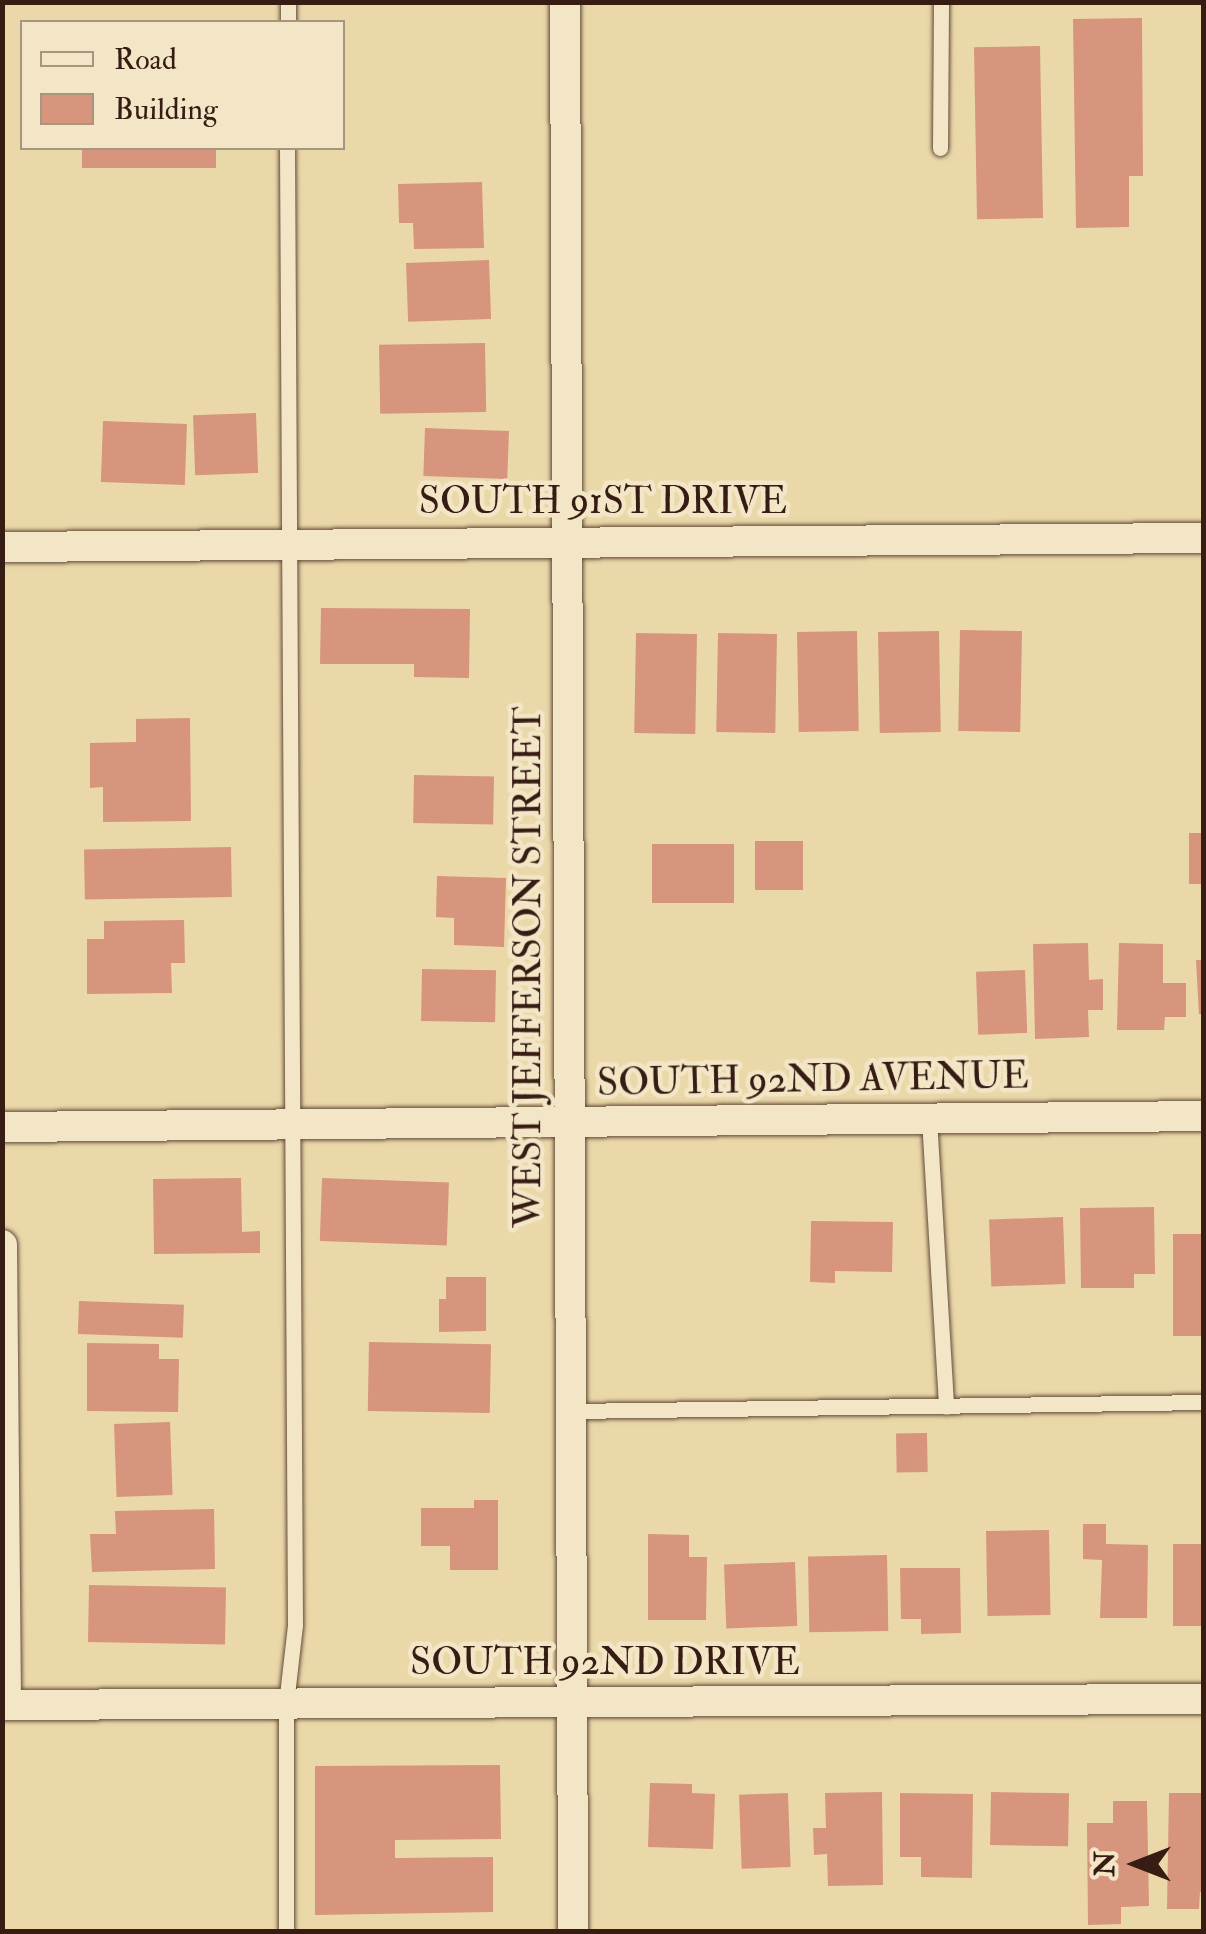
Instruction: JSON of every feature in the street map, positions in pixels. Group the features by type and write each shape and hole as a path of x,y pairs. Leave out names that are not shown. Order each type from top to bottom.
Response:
{"street":[{"name":"WEST JEFFERSON STREET","path":"565,2 573,1932"},
{"name":"SOUTH 91ST DRIVE","path":"2,546 1204,538"},
{"name":"SOUTH 92ND AVENUE","path":"2,1127 1204,1116"},
{"path":"2,1245 4,1705"},
{"name":"SOUTH 92ND DRIVE","path":"4,1705 1204,1699"}],"lane":[{"path":"940,148 942,2"},
{"path":"286,1932 286,1704 295,1625 286,544 288,150"},
{"path":"929,1118 946,1407"},
{"path":"571,1411 1204,1402"}],"building":[{"path":"1142,18 1143,176 1129,176 1129,227 1076,228 1073,19"},
{"path":"1040,46 1043,218 977,219 974,47"},
{"path":"82,150 216,150 216,168 82,168"},
{"path":"482,182 484,248 414,249 413,223 399,223 398,184"},
{"path":"489,260 491,319 408,322 406,263"},
{"path":"485,343 486,412 380,414 379,345"},
{"path":"256,413 258,473 195,475 193,415"},
{"path":"103,421 187,424 185,485 101,482"},
{"path":"425,428 509,431 507,479 423,476"},
{"path":"321,608 470,609 469,678 414,677 414,664 320,664"},
{"path":"960,630 1022,631 1020,732 958,731"},
{"path":"857,631 859,731 799,732 797,632"},
{"path":"939,631 941,732 880,733 878,632"},
{"path":"636,633 697,634 695,734 634,733"},
{"path":"718,633 777,634 775,733 716,732"},
{"path":"190,718 191,821 103,822 103,787 90,788 90,743 136,742 136,719"},
{"path":"414,775 494,776 493,824 413,823"},
{"path":"1189,833 1204,833 1204,884 1189,884"},
{"path":"755,841 803,841 803,890 755,890"},
{"path":"652,844 734,844 734,903 652,903"},
{"path":"231,847 232,897 85,900 84,850"},
{"path":"437,876 506,878 504,947 454,945 454,918 436,917"},
{"path":"184,920 185,963 171,963 172,993 87,994 87,939 104,939 104,921"},
{"path":"1088,943 1089,980 1103,979 1103,1010 1088,1010 1089,1037 1035,1039 1033,944"},
{"path":"1119,943 1163,944 1163,983 1186,983 1186,1017 1165,1017 1164,1030 1117,1030"},
{"path":"1196,960 1204,960 1204,1014 1199,1014"},
{"path":"422,969 496,970 495,1022 421,1021"},
{"path":"1025,970 1027,1033 978,1035 976,972"},
{"path":"241,1178 242,1232 260,1231 260,1253 154,1254 153,1179"},
{"path":"322,1178 449,1182 447,1245 320,1241"},
{"path":"1154,1207 1155,1274 1134,1274 1134,1288 1081,1288 1080,1208"},
{"path":"1063,1217 1065,1284 991,1287 989,1220"},
{"path":"811,1221 893,1222 892,1272 835,1271 835,1283 810,1282"},
{"path":"1173,1234 1204,1234 1204,1336 1173,1336"},
{"path":"446,1277 486,1277 486,1331 439,1332 439,1299 446,1299"},
{"path":"79,1301 184,1305 183,1338 78,1334"},
{"path":"369,1342 491,1344 490,1413 368,1411"},
{"path":"87,1343 159,1344 159,1359 179,1359 178,1412 87,1411"},
{"path":"170,1422 173,1495 117,1497 114,1424"},
{"path":"927,1433 928,1472 897,1473 896,1434"},
{"path":"474,1500 498,1500 498,1570 450,1570 450,1546 421,1546 421,1508 474,1508"},
{"path":"214,1509 215,1569 92,1572 90,1534 116,1534 115,1511"},
{"path":"1083,1524 1106,1524 1106,1544 1148,1545 1147,1618 1100,1618 1102,1560 1083,1559"},
{"path":"1049,1530 1050,1615 987,1616 986,1531"},
{"path":"648,1534 689,1535 689,1557 707,1557 706,1620 648,1620"},
{"path":"1173,1544 1204,1544 1204,1626 1173,1626"},
{"path":"887,1555 888,1631 809,1632 808,1556"},
{"path":"795,1562 797,1626 726,1628 724,1564"},
{"path":"900,1568 960,1568 961,1633 921,1634 921,1619 901,1619"},
{"path":"89,1585 226,1587 225,1644 88,1642"},
{"path":"500,1765 501,1839 395,1840 395,1858 493,1857 493,1912 315,1915 315,1766"},
{"path":"650,1783 692,1784 692,1793 715,1794 713,1849 648,1847"},
{"path":"882,1792 883,1885 828,1886 827,1854 814,1855 813,1828 826,1828 825,1793"},
{"path":"991,1792 1069,1793 1068,1846 990,1845"},
{"path":"788,1793 791,1867 742,1869 739,1795"},
{"path":"900,1793 973,1794 972,1878 921,1877 921,1857 900,1857"},
{"path":"1169,1793 1204,1793 1204,1892 1200,1892 1199,1909 1167,1909"},
{"path":"1113,1801 1147,1801 1149,1906 1121,1907 1121,1924 1088,1925 1087,1823 1113,1823"}]}
